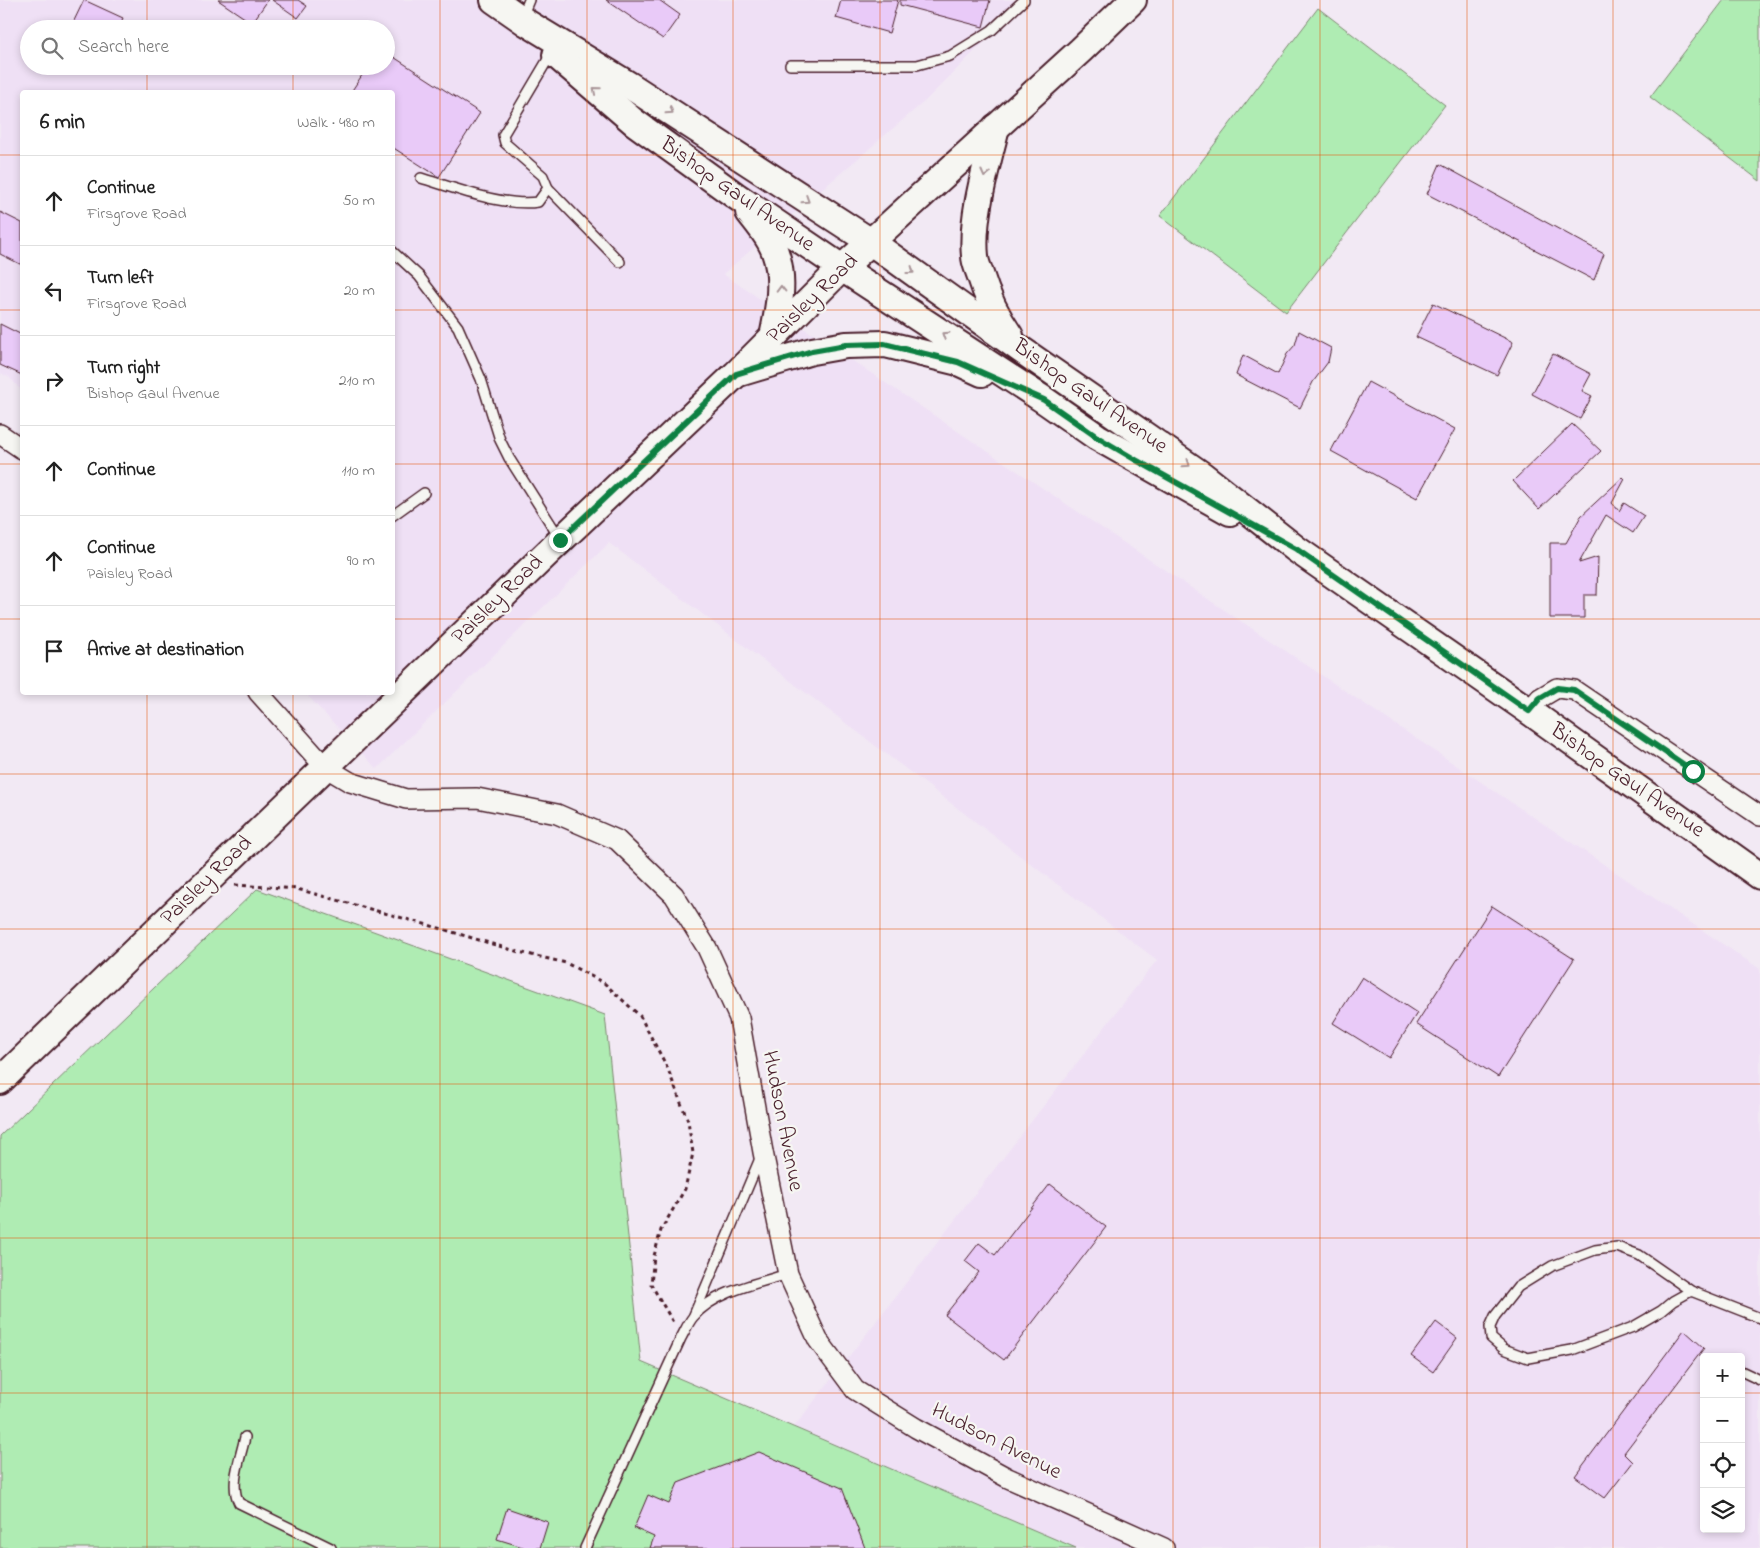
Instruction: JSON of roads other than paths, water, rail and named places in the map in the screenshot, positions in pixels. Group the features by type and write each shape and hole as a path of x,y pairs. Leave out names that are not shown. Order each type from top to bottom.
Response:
{"main road":[{"name":"Bishop Gaul Avenue","path":"494,0 525,14 629,85 871,242 1020,349 1202,475 1296,549 1529,711 1760,876"},
{"name":"Paisley Road","path":"0,1081 560,540 736,374 842,268 1081,50 1133,0"},
{"name":"Bishop Gaul Avenue","path":"525,14 552,51 564,63 634,122 736,196 1097,437 1296,549"},
{"path":"996,127 980,192 976,221 975,256 986,294 998,318 1020,349"},
{"path":"736,196 763,231 775,251 780,275 781,297 773,337"},
{"path":"736,374 812,351 846,345 884,344 958,362 1044,400"}],"street":[{"path":"0,434 20,448"},
{"path":"1529,711 1540,698 1557,688 1574,690 1760,816"},
{"name":"Hudson Avenue","path":"261,695 325,767 350,782 406,799 476,798 557,814 617,840 674,896 707,948 739,1018 763,1152 788,1274 818,1340 855,1390 916,1428 1008,1478 1164,1548"}],"lane":[{"path":"790,64 917,65 950,56 992,30 1024,0"},
{"path":"552,51 503,135 505,144 543,176 548,188 620,262"},
{"path":"421,178 475,195 526,204 538,202 548,188"},
{"path":"395,255 419,276 458,327 481,379 500,440 508,458 560,540"},
{"path":"395,514 424,493"},
{"path":"585,1548 693,1317 763,1152"},
{"path":"1691,1291 1632,1327 1572,1350 1528,1358 1504,1349 1491,1338 1490,1327 1495,1316 1518,1287 1552,1266 1595,1250 1617,1247 1639,1254 1691,1291 1760,1318"},
{"path":"693,1317 708,1304 727,1293 788,1274"},
{"path":"1745,1373 1760,1380"},
{"path":"245,1437 235,1486 235,1492 240,1503 331,1548"}]}
